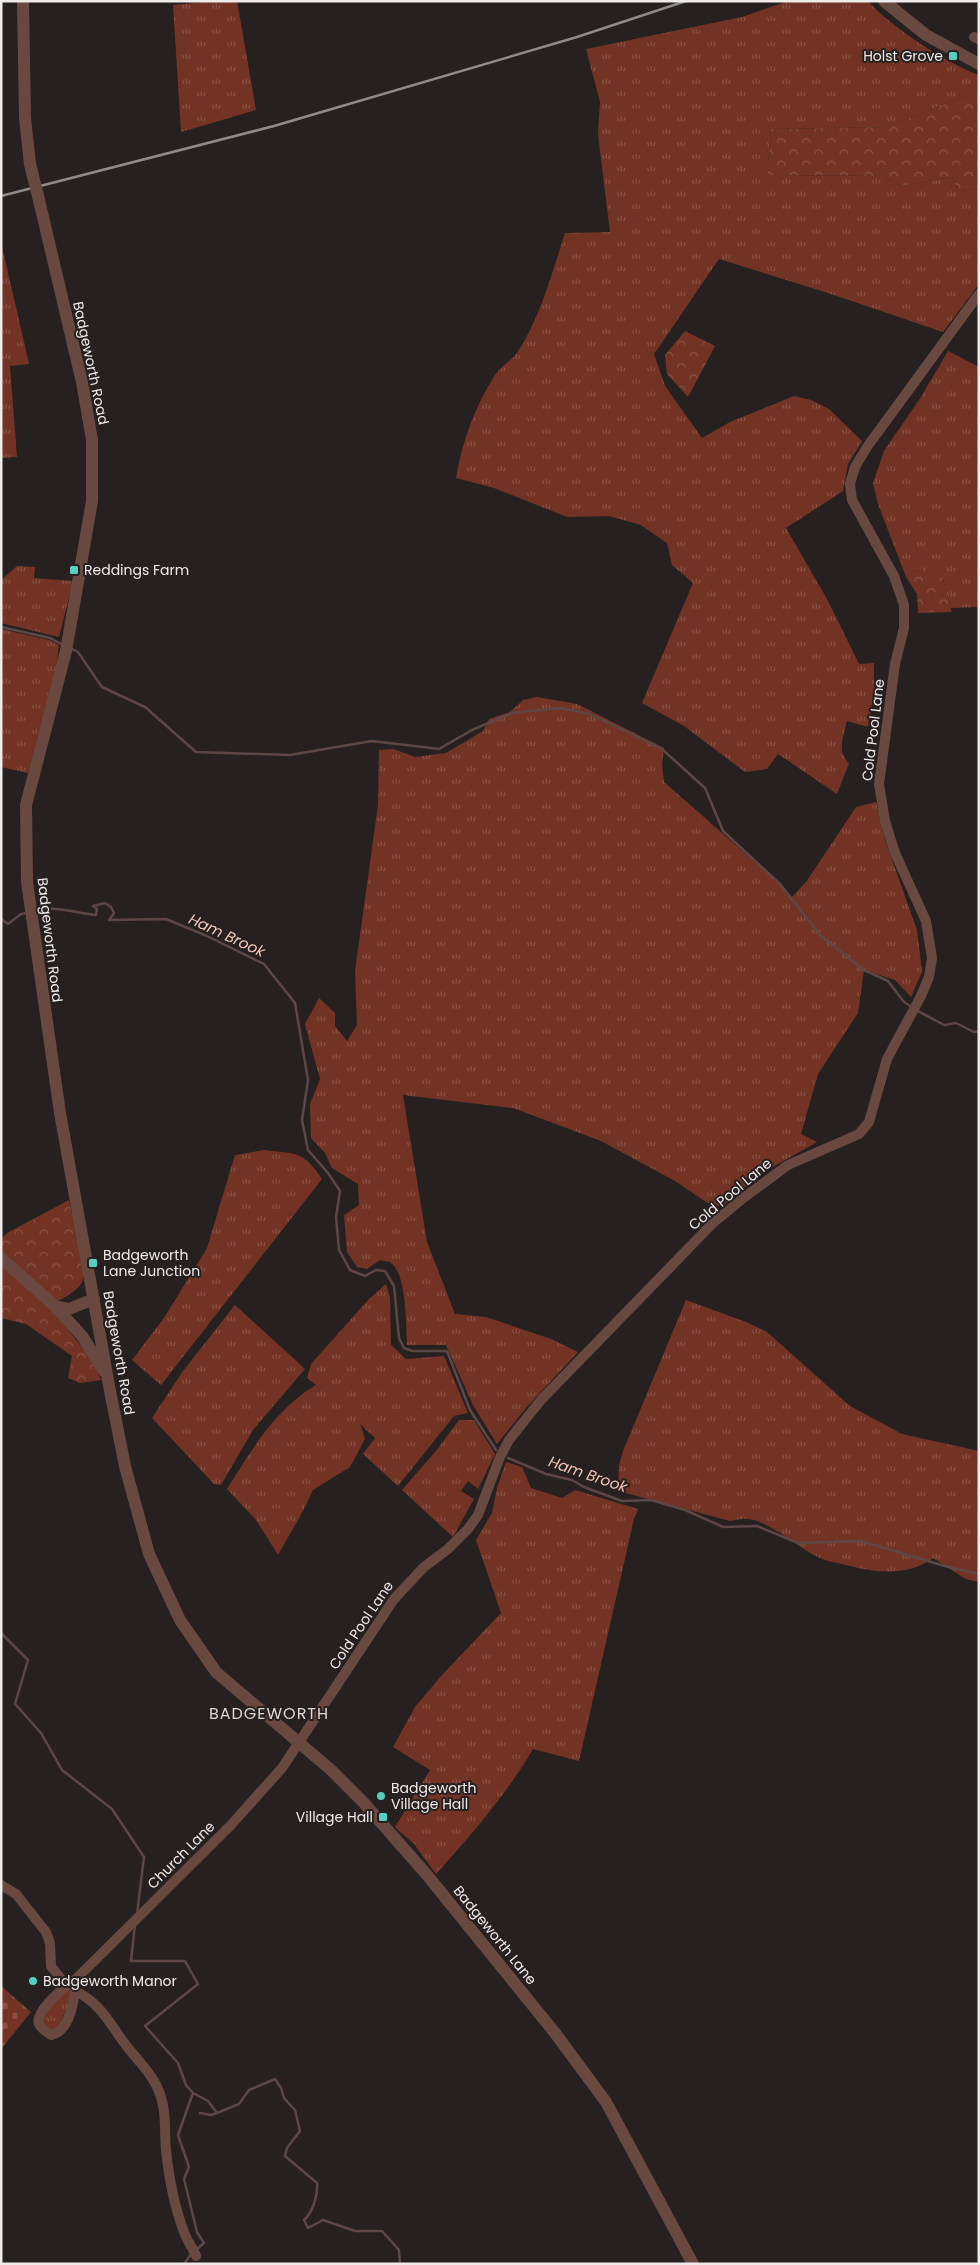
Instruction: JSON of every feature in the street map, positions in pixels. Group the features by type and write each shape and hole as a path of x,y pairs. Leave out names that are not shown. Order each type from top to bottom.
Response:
{"street":[{"name":"Badgeworth Road","path":"23,1 25,118 30,164 82,382 92,440 92,501 66,651 26,805 27,882 60,1113 125,1466 149,1554 180,1620 216,1672"},
{"path":"884,1 926,35 979,64"},
{"name":"Cold Pool Lane","path":"299,1743 394,1598 418,1573 448,1549 468,1529 478,1515 500,1457 509,1440 541,1400 713,1223 788,1165 859,1134 869,1122 886,1059 921,996 929,977 932,958 926,921 895,853 885,821 879,784 896,664 904,628 904,605 894,576 852,500 850,484 855,466 867,447 979,294"},
{"path":"1,1258 55,1306 82,1336 107,1375"},
{"path":"55,1306 68,1309 94,1299"},
{"path":"82,1336 96,1337 99,1328"},
{"name":"Badgeworth Lane","path":"216,1672 299,1743 363,1802 427,1875 555,2032 606,2102 693,2264"},
{"name":"Church Lane","path":"76,1979 76,1991 68,2020 62,2028 51,2035 40,2026 38,2021 41,2013 66,1985 76,1979 230,1826 282,1768 299,1743"},
{"path":"1,1885 16,1894 46,1932 50,1943 51,1966 66,1985"},
{"path":"76,1991 96,2003 123,2041 144,2066 161,2096 166,2122 166,2149 174,2200 193,2249"}],"green space":[{"path":"237,1 256,110 181,132 173,5"},
{"path":"788,1 868,1 890,22 935,53 979,75 979,91 885,127 771,129 767,175 885,176 900,186 952,177 958,191 979,189 979,284 943,332 719,259 654,354 665,386 702,438 730,422 794,396 811,400 829,409 862,441 848,464 843,491 786,528 827,599 859,664 874,663 874,691 868,727 847,721 842,748 845,758 849,763 837,794 778,754 767,769 745,772 684,726 642,703 693,583 672,565 667,543 641,525 609,516 567,517 494,488 456,478 462,451 475,412 495,375 516,354 527,337 545,293 565,233 610,232 598,134 600,102 586,49 742,17"},
{"path":"979,91 979,189 958,191 952,177 900,186 885,176 767,175 771,129 885,127"},
{"path":"1,242 29,364 10,366 17,457 1,458"},
{"path":"685,331 715,346 688,397 667,374 665,355"},
{"path":"948,351 979,367 979,607 951,608 942,576 926,579 921,567 906,577 878,504 873,483 884,451 921,397"},
{"path":"17,566 35,567 34,578 73,581 59,637 1,623 1,580"},
{"path":"921,567 927,579 938,574 942,576 952,612 918,613 917,594 906,577"},
{"path":"1,629 49,640 59,645 56,669 28,773 1,767"},
{"path":"537,697 577,704 664,748 662,765 664,782 780,884 791,898 806,882 856,807 876,802 885,840 917,930 922,972 911,997 895,980 864,970 858,1013 818,1074 801,1134 817,1142 760,1174 723,1206 712,1206 675,1181 601,1141 513,1108 403,1095 427,1242 455,1314 486,1317 551,1339 578,1352 526,1408 497,1444 473,1405 446,1345 407,1345 405,1301 396,1269 390,1262 380,1260 367,1269 357,1267 347,1252 344,1215 359,1205 358,1184 332,1168 325,1153 311,1138 310,1104 320,1079 305,1024 319,998 335,1013 335,1026 347,1041 357,1025 355,971 378,805 379,750 393,749 415,757 446,753 483,731 489,719 510,712 523,700"},
{"path":"264,1150 291,1153 304,1158 322,1179 161,1385 132,1360 164,1318 207,1248 235,1155"},
{"path":"69,1200 80,1244 83,1277 81,1284 75,1290 50,1306 93,1362 101,1380 80,1383 68,1378 72,1356 26,1324 1,1318 1,1239 7,1233"},
{"path":"386,1284 390,1298 391,1345 406,1359 444,1356 468,1413 454,1416 398,1486 363,1454 375,1438 360,1424 365,1439 350,1467 313,1490 278,1555 256,1520 227,1489 276,1418 301,1395 316,1385 307,1378 311,1364 369,1299"},
{"path":"686,1300 746,1322 767,1332 850,1406 902,1434 979,1451 979,1582 966,1579 933,1558 912,1568 889,1572 827,1561 757,1521 740,1519 730,1521 618,1491 619,1465 623,1451"},
{"path":"235,1305 305,1369 253,1430 221,1485 214,1484 152,1418 183,1371"},
{"path":"459,1420 474,1420 495,1454 478,1489 468,1481 461,1491 474,1499 453,1537 402,1490 436,1451"},
{"path":"506,1462 522,1467 531,1488 562,1498 575,1490 638,1509 634,1519 579,1761 533,1749 500,1798 436,1874 414,1844 395,1827 430,1770 393,1747 415,1707 442,1675 501,1613 476,1540 492,1513 497,1488"},
{"path":"66,1985 75,1991 55,2034 40,2026 41,2013"},
{"path":"1,1986 31,2012 1,2049"}],"waterway":[{"path":"1,627 50,638 63,645"},
{"path":"70,648 78,652 102,687 145,707 196,752 290,755 372,741 439,749 472,730 512,713 560,708 590,714 662,749 705,788 723,831 780,884 821,936 864,970 888,981 904,1002 912,1007"},
{"name":"Ham Brook","path":"34,911 58,909 96,915 97,909 93,906 105,903 111,907 114,913 109,920 166,919 207,936 264,964 295,1003 308,1080 302,1120 308,1150 328,1173 340,1191 336,1217 339,1250 350,1270 365,1276 376,1270 385,1271 394,1286 399,1338 404,1348 412,1351 447,1351 470,1410 496,1450"},
{"name":"Ham Brook","path":"1,919 8,924 21,914 27,913"},
{"path":"916,1010 944,1025 956,1023 974,1032 979,1031"},
{"name":"Ham Brook","path":"508,1458 546,1474 572,1480 584,1487 622,1501 651,1500 685,1510 723,1527 757,1526 798,1543 861,1541 948,1567 979,1574"},
{"path":"1,1633 28,1660 15,1704 41,1733 62,1770 112,1809 144,1857 137,1914"},
{"path":"135,1924 131,1961 185,1961 198,1984 145,2026 178,2063 186,2085 193,2093 208,2101 217,2113 239,2104 249,2090 275,2079 281,2088 284,2098 295,2110 300,2131 287,2148 285,2156 317,2183 314,2203 310,2213 304,2220 308,2228 323,2220 355,2231 382,2231 399,2250 400,2264"},
{"path":"193,2093 178,2135 189,2167 184,2179 197,2232 204,2243 196,2250"},
{"path":"200,2113 211,2115 217,2113"},
{"path":"184,2264 192,2253"}],"railway":[{"path":"1,196 274,126 577,37 686,1"}],"place":[{"name":"Holst Grove","path":"953,56"},
{"name":"Reddings Farm","path":"74,570"},
{"name":"Badgeworth Lane Junction","path":"93,1263"},
{"name":"Badgeworth Village Hall","path":"381,1796"},
{"name":"Village Hall","path":"383,1817"},
{"name":"Badgeworth Manor","path":"33,1981"}],"district":[{"name":"BADGEWORTH","path":"269,1713"}]}
